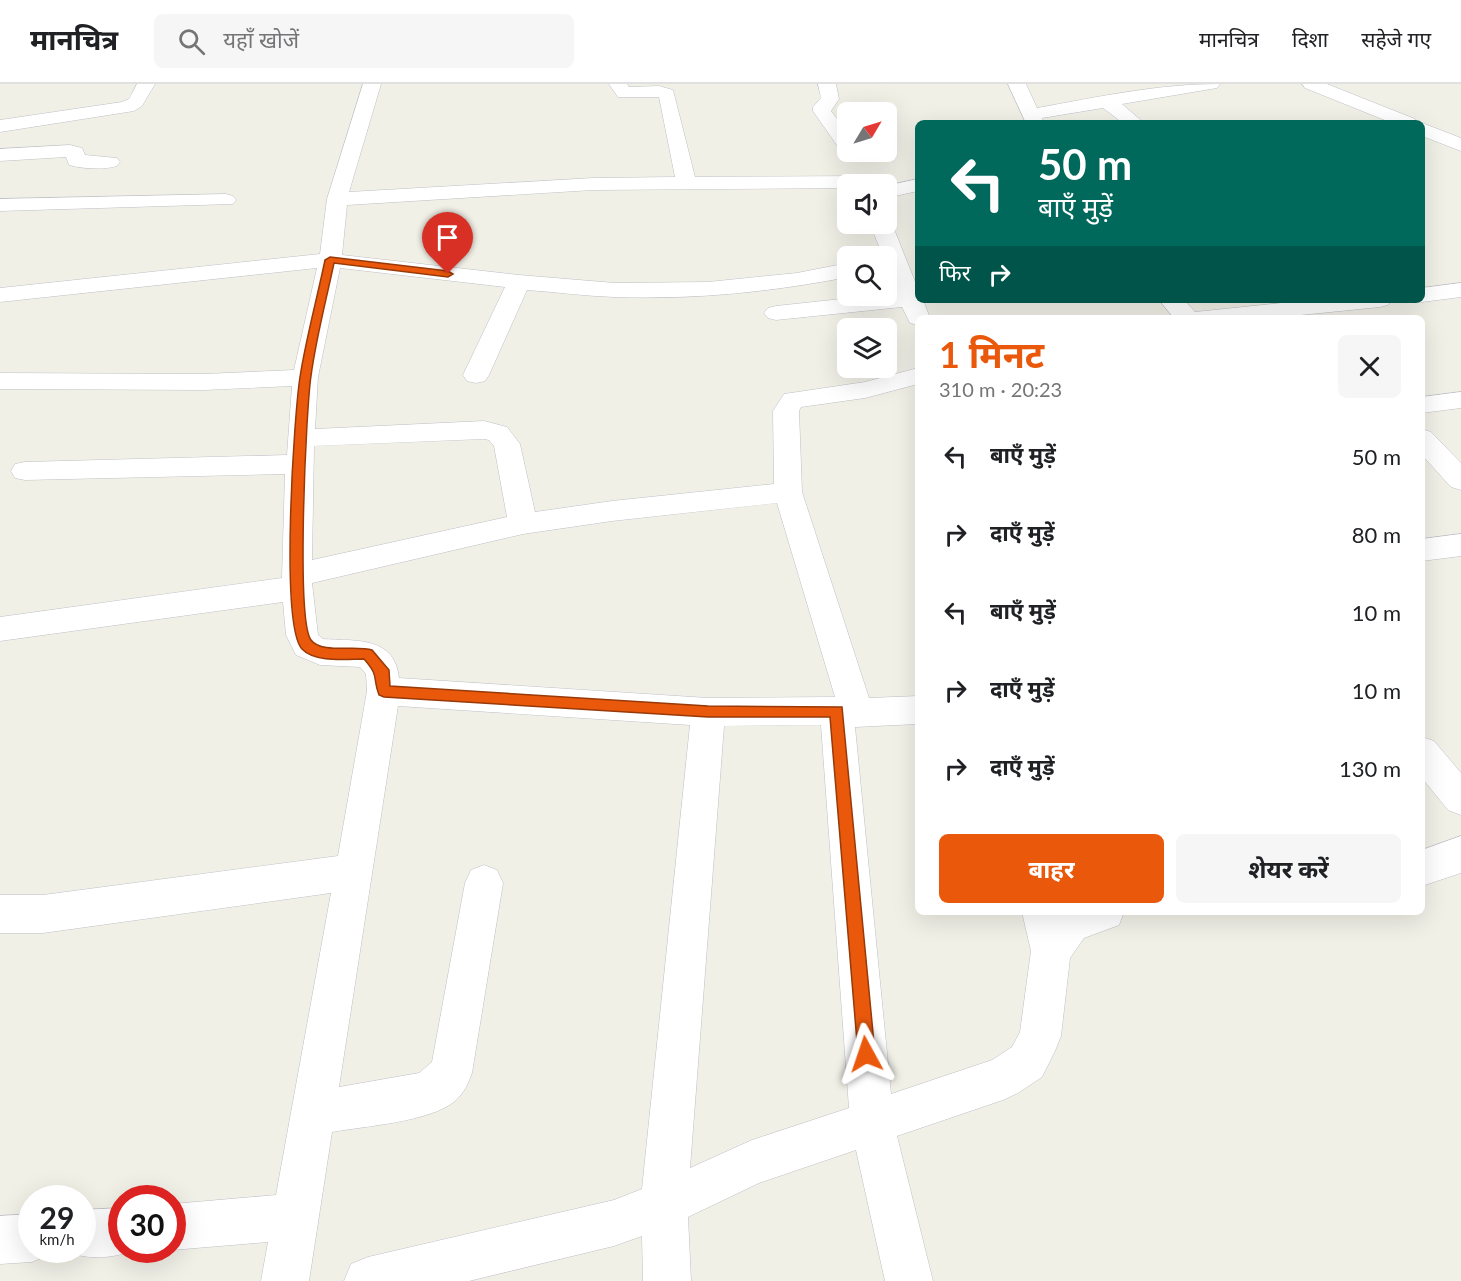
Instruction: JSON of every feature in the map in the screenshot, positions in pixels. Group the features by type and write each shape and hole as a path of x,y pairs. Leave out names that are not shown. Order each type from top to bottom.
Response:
{"street":[{"path":"0,126 128,108 136,102 146,84"},
{"path":"285,1281 384,691 382,670 368,654 320,652 307,646 302,635 297,582 305,377 330,260 337,199 372,84"},
{"path":"618,84 624,93 658,91 667,94 686,182"},
{"path":"827,84 830,99 822,107 822,111 837,132"},
{"path":"1017,84 1033,118 1104,100 1211,84"},
{"path":"1311,84 1401,120"},
{"path":"1104,100 1131,120"},
{"path":"1425,130 1461,145"},
{"path":"0,155 70,151 75,152 76,162 110,162"},
{"path":"337,199 593,184 837,183"},
{"path":"897,190 915,186"},
{"path":"0,205 226,200"},
{"path":"0,295 330,260 519,282 615,290 708,289 797,280 837,272"},
{"path":"776,313 914,308 897,275"},
{"path":"476,375 519,282"},
{"path":"1425,295 1461,290"},
{"path":"1174,303 1184,315"},
{"path":"1231,315 1350,303"},
{"path":"0,381 204,382 305,377"},
{"path":"909,1281 872,1122 847,712 788,492 786,411 793,400 865,390 915,377"},
{"path":"1425,405 1461,400"},
{"path":"26,471 301,451 484,430 498,433 507,444 523,524"},
{"path":"1425,441 1461,480"},
{"path":"0,629 297,582 523,524 612,511 788,492"},
{"path":"1425,550 1461,544"},
{"path":"384,691 708,712 915,710"},
{"path":"667,1281 664,1204 708,712"},
{"path":"1425,756 1461,799"},
{"path":"1425,867 1461,854"},
{"path":"0,914 43,914 354,872"},
{"path":"312,1113 424,1094 439,1086 451,1073 484,883"},
{"path":"368,1281 615,1223 664,1204 752,1163 1003,1078 1027,1062 1040,1036 1051,951 1042,915"},
{"path":"1051,951 1071,924 1096,915"},
{"path":"186,1226 294,1217"},
{"path":"0,1240 18,1239"}],"route":[{"path":"448,274 330,260 305,377 298,493 297,588 302,635 307,646 320,652 368,654 382,670 384,691 708,712 837,711 866,1054"}]}
